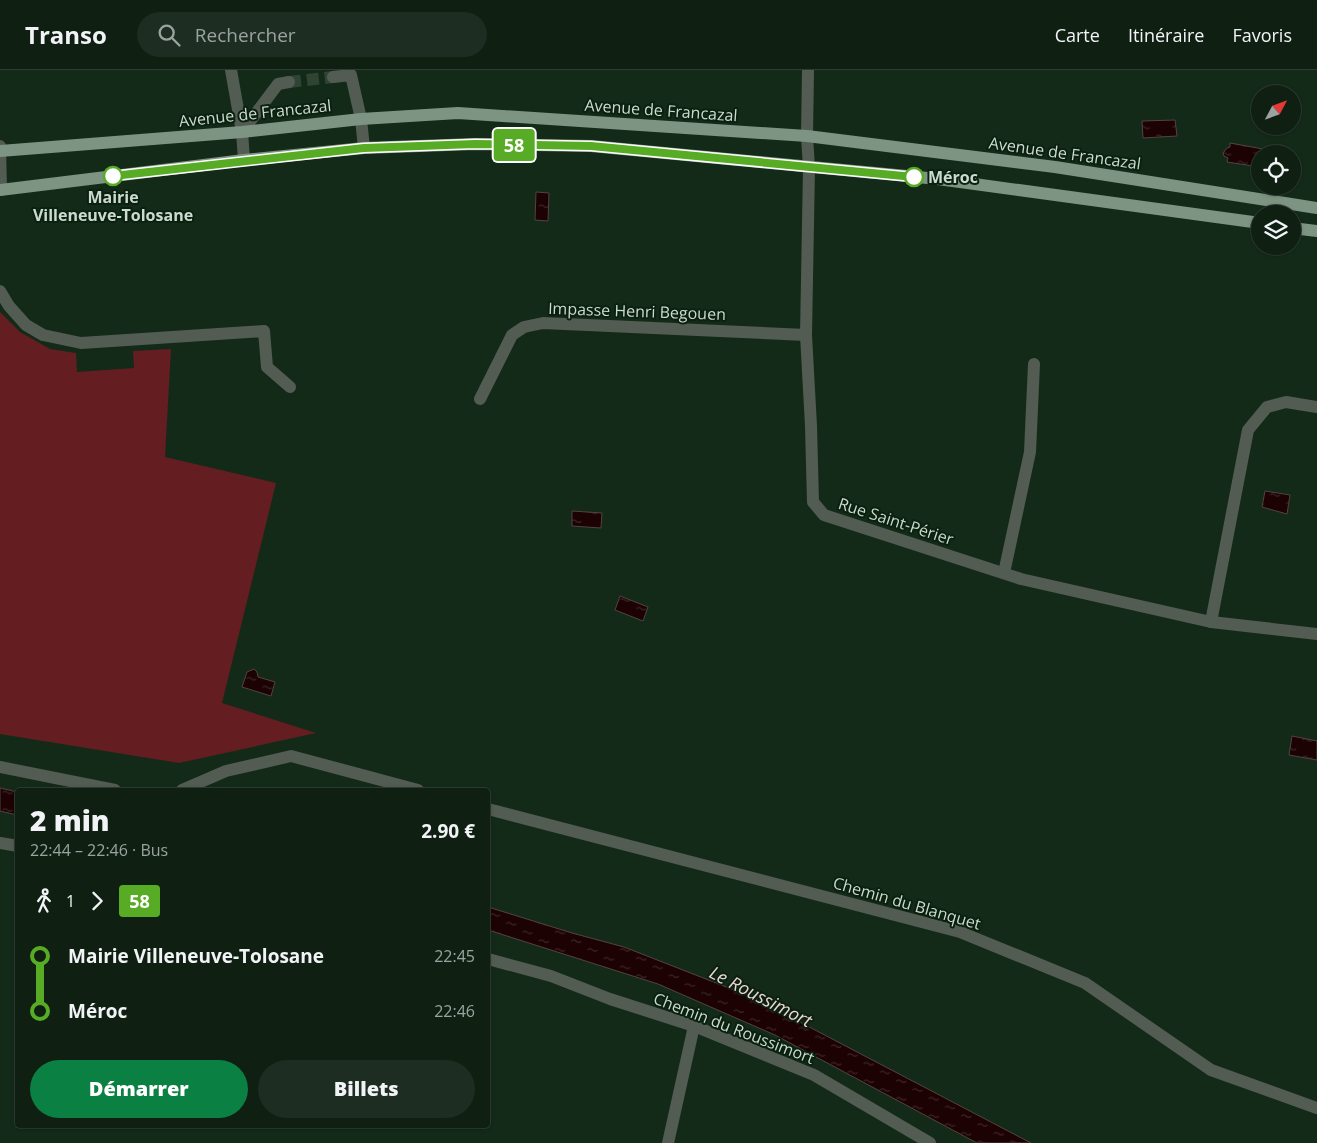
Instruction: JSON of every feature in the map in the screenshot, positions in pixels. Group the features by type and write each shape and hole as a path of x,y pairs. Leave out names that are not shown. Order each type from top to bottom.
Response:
{"main road":[{"name":"Avenue de Francazal","path":"0,149 242,132 361,119 458,113 807,136 1055,167 1317,208"},
{"path":"1,190 244,160 364,148 475,144 591,146 938,179 1251,222"},
{"path":"1301,229 1317,231"}],"street":[{"path":"231,70 242,132 244,160"},
{"name":"Rue Saint-Périer","path":"808,70 807,136 809,168 806,335 813,502 824,515 1030,581 1211,622 1317,634"},
{"path":"334,77 351,75 361,119 364,148"},
{"path":"242,132 278,84 288,82"},
{"path":"0,149 1,190"},
{"path":"0,291 9,306 26,325 43,335 81,343 264,331 267,367 290,387"},
{"name":"Impasse Henri Begouen","path":"480,399 512,335 524,327 543,323 806,335"},
{"path":"1004,574 1030,452 1034,364"},
{"path":"1211,622 1248,430 1267,407 1286,402 1317,407"},
{"path":"187,788 226,771 291,756 411,788"},
{"path":"0,767 105,788"},
{"name":"Chemin du Blanquet","path":"490,810 960,932 1085,983 1211,1070 1317,1108"},
{"path":"0,843 15,846"},
{"name":"Chemin du Roussimort","path":"490,960 551,976 610,999 694,1026 814,1075 930,1143"},
{"path":"668,1143 694,1026"}],"shaded area":[{"path":"0,312 20,332 50,349 76,353 77,372 134,368 133,351 171,349 165,457 276,483 222,703 316,733 179,763 0,734"}],"water":[{"path":"1175,120 1177,136 1143,138 1142,121"},
{"path":"1230,143 1251,147 1251,166 1227,162 1228,158 1223,153 1230,147"},
{"path":"536,192 549,193 548,221 535,220"},
{"path":"1265,491 1290,495 1287,514 1262,507"},
{"path":"572,511 602,513 601,528 572,526"},
{"path":"620,596 648,607 643,621 615,610"},
{"path":"254,669 258,677 275,682 271,696 242,687 247,672"},
{"path":"1292,736 1317,741 1317,760 1289,755"},
{"path":"0,788 15,792 15,815 0,811"},
{"path":"490,908 624,947 752,997 1031,1143 977,1143 775,1035 658,984 490,931"}],"tunnel":[{"path":"289,82 333,77"}],"bus line":[{"name":"58","path":"113,176 364,148 475,144 591,146 914,177"}],"place":[{"name":"Mairie Villeneuve-Tolosane","path":"113,176"},
{"name":"Méroc","path":"914,177"}],"water label":[{"name":"Le Roussimort","path":"761,996"}]}
